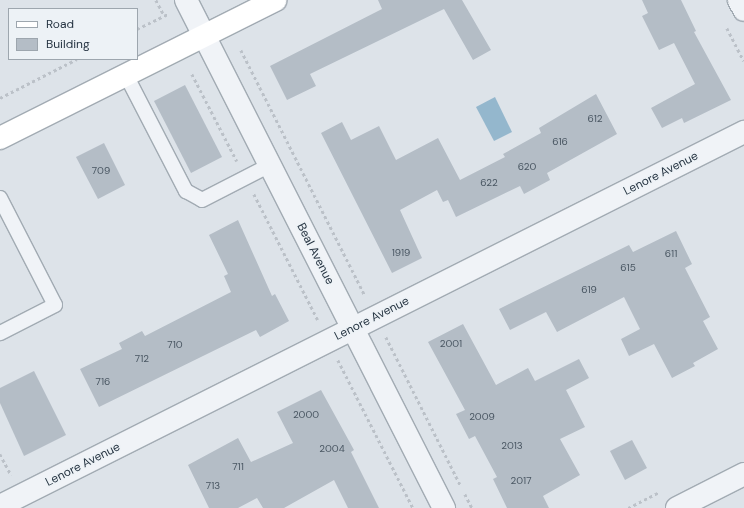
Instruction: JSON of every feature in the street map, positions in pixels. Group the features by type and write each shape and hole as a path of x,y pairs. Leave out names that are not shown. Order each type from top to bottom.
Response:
{"street":[{"name":"Beal Avenue","path":"186,0 352,330 444,508"},
{"path":"0,138 275,0"},
{"path":"739,0 744,10"},
{"name":"Lenore Avenue","path":"0,506 744,132"},
{"path":"677,508 744,474"}],"lane":[{"path":"126,75 186,191 202,200 270,165"},
{"path":"0,198 55,305 0,333"}],"path":[{"path":"156,0 164,15"},
{"path":"724,20 744,61"},
{"path":"241,50 366,297 373,294"},
{"path":"0,98 75,60"},
{"path":"192,74 320,322 312,326"},
{"path":"386,336 472,508"},
{"path":"331,363 338,360 413,508"},
{"path":"0,454 11,476 18,473"}],"water":[{"path":"495,97 512,132 494,141 476,107"}],"building":[{"path":"378,0 462,0 491,50 473,60 444,9 310,74 316,86 287,100 270,66 382,9"},
{"path":"642,0 681,0 696,31 694,32 731,100 684,123 682,118 662,128 651,108 695,84 674,43 659,50 642,16 648,13"},
{"path":"185,85 222,157 191,173 154,101"},
{"path":"596,94 617,134 547,173 550,180 524,194 520,186 456,217 448,200 443,202 437,190 400,210 422,258 392,273 321,133 342,122 351,140 379,126 396,160 438,138 460,180 505,157 503,154 541,133 539,128"},
{"path":"104,143 125,185 98,199 76,157"},
{"path":"238,220 272,296 275,294 289,321 260,337 256,330 99,407 80,369 122,349 119,343 142,331 145,336 231,292 224,276 228,274 209,235"},
{"path":"676,231 692,264 685,268 710,317 703,321 718,349 693,363 695,366 672,378 654,344 629,356 621,339 640,329 624,297 557,332 546,312 510,330 499,309 629,245 633,252"},
{"path":"463,324 496,385 528,368 535,381 579,359 589,378 566,390 585,427 560,439 580,475 543,496 549,508 507,508 493,479 497,477 475,436 469,439 456,414 465,410 428,342"},
{"path":"34,371 66,435 24,456 0,403 0,388"},
{"path":"321,390 354,450 351,452 379,508 348,508 334,480 284,508 263,508 257,498 238,508 209,508 188,465 238,438 251,462 293,443 277,412"},
{"path":"632,440 647,468 625,480 610,451"}]}
